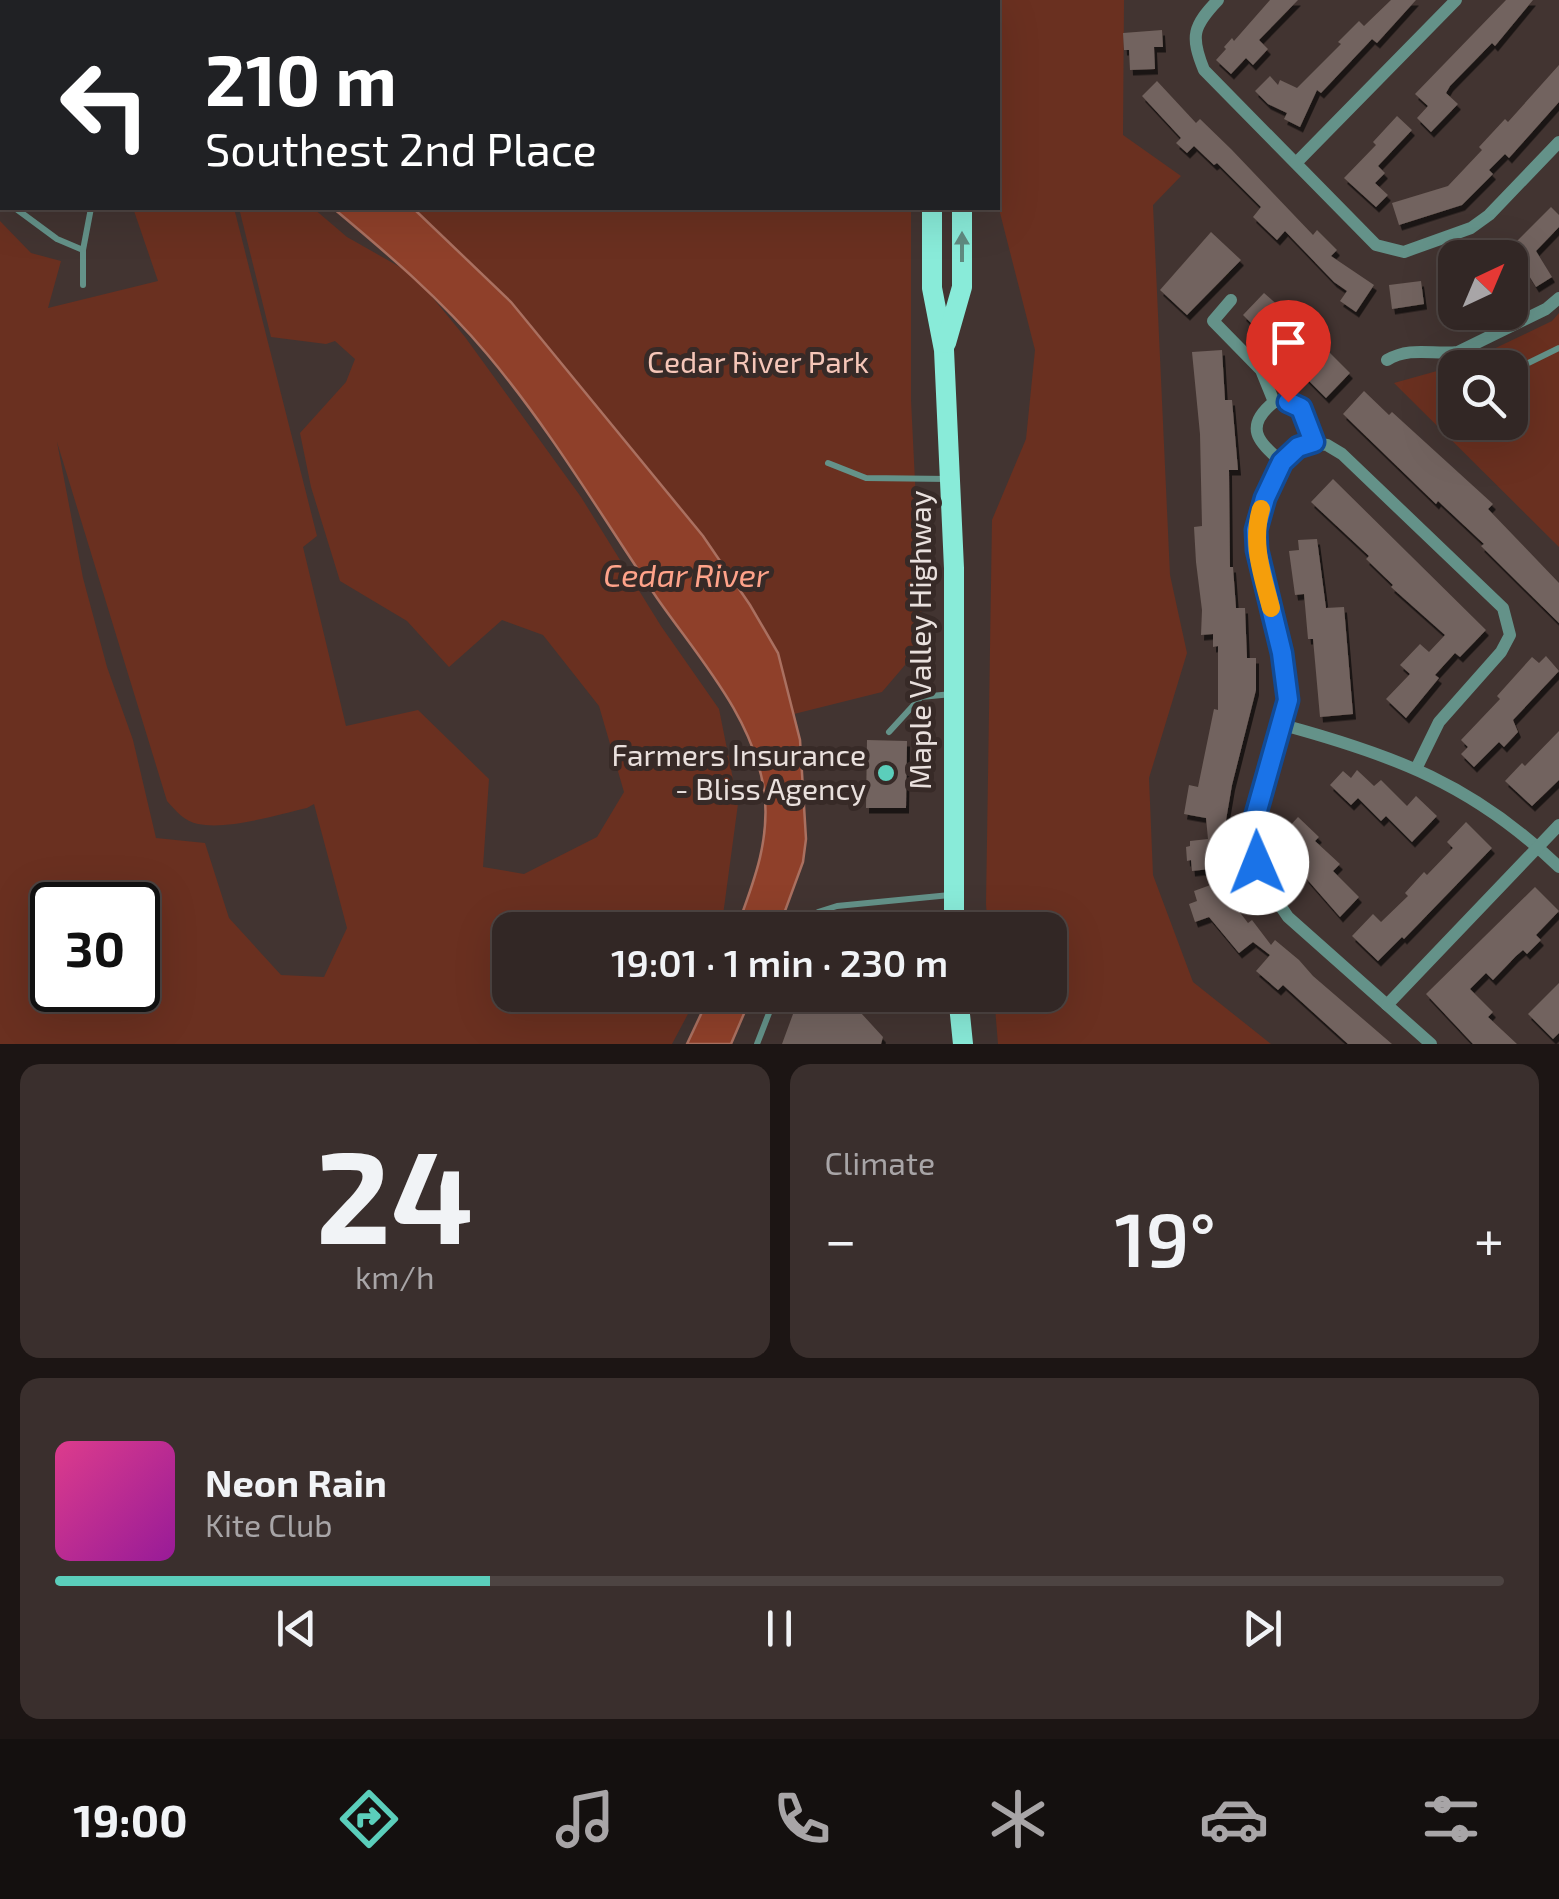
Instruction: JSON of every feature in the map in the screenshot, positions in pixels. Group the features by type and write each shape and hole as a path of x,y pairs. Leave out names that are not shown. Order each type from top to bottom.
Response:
{"main road":[{"name":"Maple Valley Highway","path":"932,210 932,288 944,350 950,479 953,912"},
{"name":"Maple Valley Highway","path":"944,350 962,288 962,210"},
{"path":"960,1012 963,1044"}],"street":[{"path":"1218,0 1200,18 1195,32 1195,48 1204,70 1376,246 1404,252 1472,228 1559,142"},
{"path":"1296,162 1456,0"},
{"path":"1387,360 1425,349 1442,354 1458,352 1546,309 1559,298"},
{"path":"1231,300 1214,320 1261,370 1274,402"},
{"path":"1282,462 1258,438 1256,425 1261,412 1274,402 1288,402 1301,408 1314,442"},
{"path":"1416,769 1439,722 1501,652 1510,635 1503,608 1342,454 1314,442 1298,447 1282,462 1265,498 1256,530 1288,700 1252,828 1257,863 1270,893 1288,918 1431,1044"},
{"path":"1283,725 1358,746 1416,769 1477,800 1559,867"},
{"path":"1387,1005 1559,824"}],"lane":[{"path":"18,210 57,238 82,250"},
{"path":"83,285 82,250 92,210"},
{"path":"1528,363 1559,348"},
{"path":"828,463 866,478 950,479"},
{"path":"890,732 922,697 954,694"},
{"path":"818,912 837,906 952,895"},
{"path":"757,1044 769,1012"}],"green space":[{"path":"1000,0 1124,0 1123,135 1181,176 1153,205 1170,575 1187,653 1149,778 1153,875 1193,982 1271,1044 998,1044 995,1012 1067,1012 1067,912 987,912 986,904 992,520 1026,439 1035,350 999,210"},
{"path":"134,210 235,210 317,536 303,547 346,726 418,710 489,779 483,867 524,874 597,837 624,792 599,706 543,635 502,620 449,667 407,621 340,581 311,487 300,433 346,382 355,359 335,341 326,344 271,337 239,210 315,210 347,237 414,275 465,337 581,497 661,626 719,709 738,804 723,912 492,912 492,1012 689,1012 672,1044 0,1044 0,221 31,253 61,261 48,308 158,281","holes":["57,442 167,801 198,824 223,825 314,804 347,928 324,977 281,975 229,918 205,843 156,838 133,740 107,667 83,578"]},
{"name":"Cedar River Park","path":"415,210 911,210 911,400 923,644 882,692 794,714 778,653 703,536 511,302"},
{"path":"1559,313 1559,547 1451,440 1528,440 1528,350 1491,350 1552,321"},
{"path":"1438,371 1438,427 1394,383"}],"water":[{"name":"Cedar River","path":"335,210 415,210 511,302 703,536 750,605 778,653 800,740 806,839 803,862 785,912 743,912 759,862 766,808 758,763 736,713 554,443 487,354 433,296"},
{"path":"702,1012 745,1012 731,1044 687,1044"}],"building":[{"path":"1270,0 1298,0 1259,40 1268,49 1253,65 1246,58 1231,74 1216,60"},
{"path":"1391,0 1416,0 1377,43 1372,39 1321,93 1317,90 1300,127 1284,119 1287,113 1268,104 1255,91 1270,76 1278,85 1280,80 1297,88 1359,21 1364,26"},
{"path":"1506,0 1533,0 1495,46 1492,43 1450,86 1446,93 1458,104 1431,132 1417,118 1428,106 1415,94"},
{"path":"1162,30 1163,47 1154,47 1155,69 1130,70 1123,33"},
{"path":"1559,65 1559,102 1509,158 1505,154 1489,170 1493,174 1462,205 1399,225 1392,203 1448,186 1482,150 1479,147 1505,119 1508,122"},
{"path":"1157,81 1196,123 1200,119 1231,149 1313,235 1317,230 1337,250 1331,256 1374,285 1356,312 1340,301 1347,291 1285,231 1277,240 1253,217 1261,207 1217,163 1214,165 1194,146 1187,153 1176,143 1181,138 1142,96"},
{"path":"1397,116 1412,130 1378,166 1385,173 1375,183 1388,195 1376,207 1344,178"},
{"path":"1551,207 1559,215 1559,227 1536,251 1552,277 1536,287 1528,274 1528,240 1518,240"},
{"path":"1211,232 1241,260 1187,315 1160,290"},
{"path":"1421,281 1424,304 1392,309 1389,285"},
{"path":"1264,293 1306,330 1311,325 1323,336 1318,341 1350,373 1326,398 1243,315"},
{"path":"1222,350 1225,400 1232,400 1238,470 1229,470 1230,567 1236,608 1245,608 1247,658 1256,658 1256,690 1224,832 1227,867 1192,871 1186,847 1190,841 1208,839 1206,818 1184,814 1189,785 1198,787 1214,709 1218,710 1218,646 1213,647 1213,634 1201,635 1194,527 1202,526 1200,434 1192,352"},
{"path":"1364,391 1493,504 1488,509 1559,583 1559,623 1481,546 1484,544 1438,501 1436,504 1343,414"},
{"path":"1333,479 1486,630 1460,657 1455,653 1435,675 1439,678 1406,718 1386,699 1410,674 1400,665 1420,644 1429,652 1445,635 1391,587 1366,559 1369,556 1311,502"},
{"path":"1317,539 1326,608 1344,607 1353,714 1320,717 1313,639 1308,639 1304,594 1295,595 1289,551 1299,550 1298,540"},
{"path":"1546,656 1559,671 1513,720 1518,732 1504,747 1499,742 1474,767 1461,754 1468,747 1461,740 1532,657 1539,663"},
{"path":"1559,731 1559,780 1532,806 1505,781"},
{"path":"867,740 907,741 906,808 866,808"},
{"path":"1357,770 1374,786 1381,780 1407,806 1416,796 1437,816 1412,842 1386,816 1381,821 1358,798 1351,805 1330,785 1343,771 1351,778"},
{"path":"1298,817 1319,837 1315,841 1340,864 1333,871 1359,897 1340,917 1305,877 1308,874 1299,865 1302,862 1278,839"},
{"path":"1466,822 1492,848 1378,961 1352,936 1373,914 1381,922 1408,896 1405,893 1424,872 1427,875 1453,848 1447,842"},
{"path":"1227,879 1238,910 1248,923 1252,920 1271,945 1275,940 1392,1044 1348,1044 1283,985 1278,990 1256,971 1270,955 1253,942 1239,953 1209,917 1195,922 1189,904 1197,901 1194,891"},
{"path":"1535,887 1559,911 1536,935 1541,940 1527,954 1523,950 1493,980 1486,973 1470,989 1493,1012 1488,1017 1517,1044 1473,1044 1426,994"},
{"path":"1559,983 1559,1033 1553,1039 1528,1014"},
{"path":"794,1012 860,1012 883,1037 881,1044 782,1044"}],"slow traffic":[{"path":"1261,509 1257,550 1271,608"}],"place":[{"name":"Farmers Insurance - Bliss Agency","path":"886,773"}],"route":[{"path":"1257,863 1252,828 1288,700 1256,530 1265,498 1282,462 1298,447 1314,442 1301,408 1288,402"}]}
